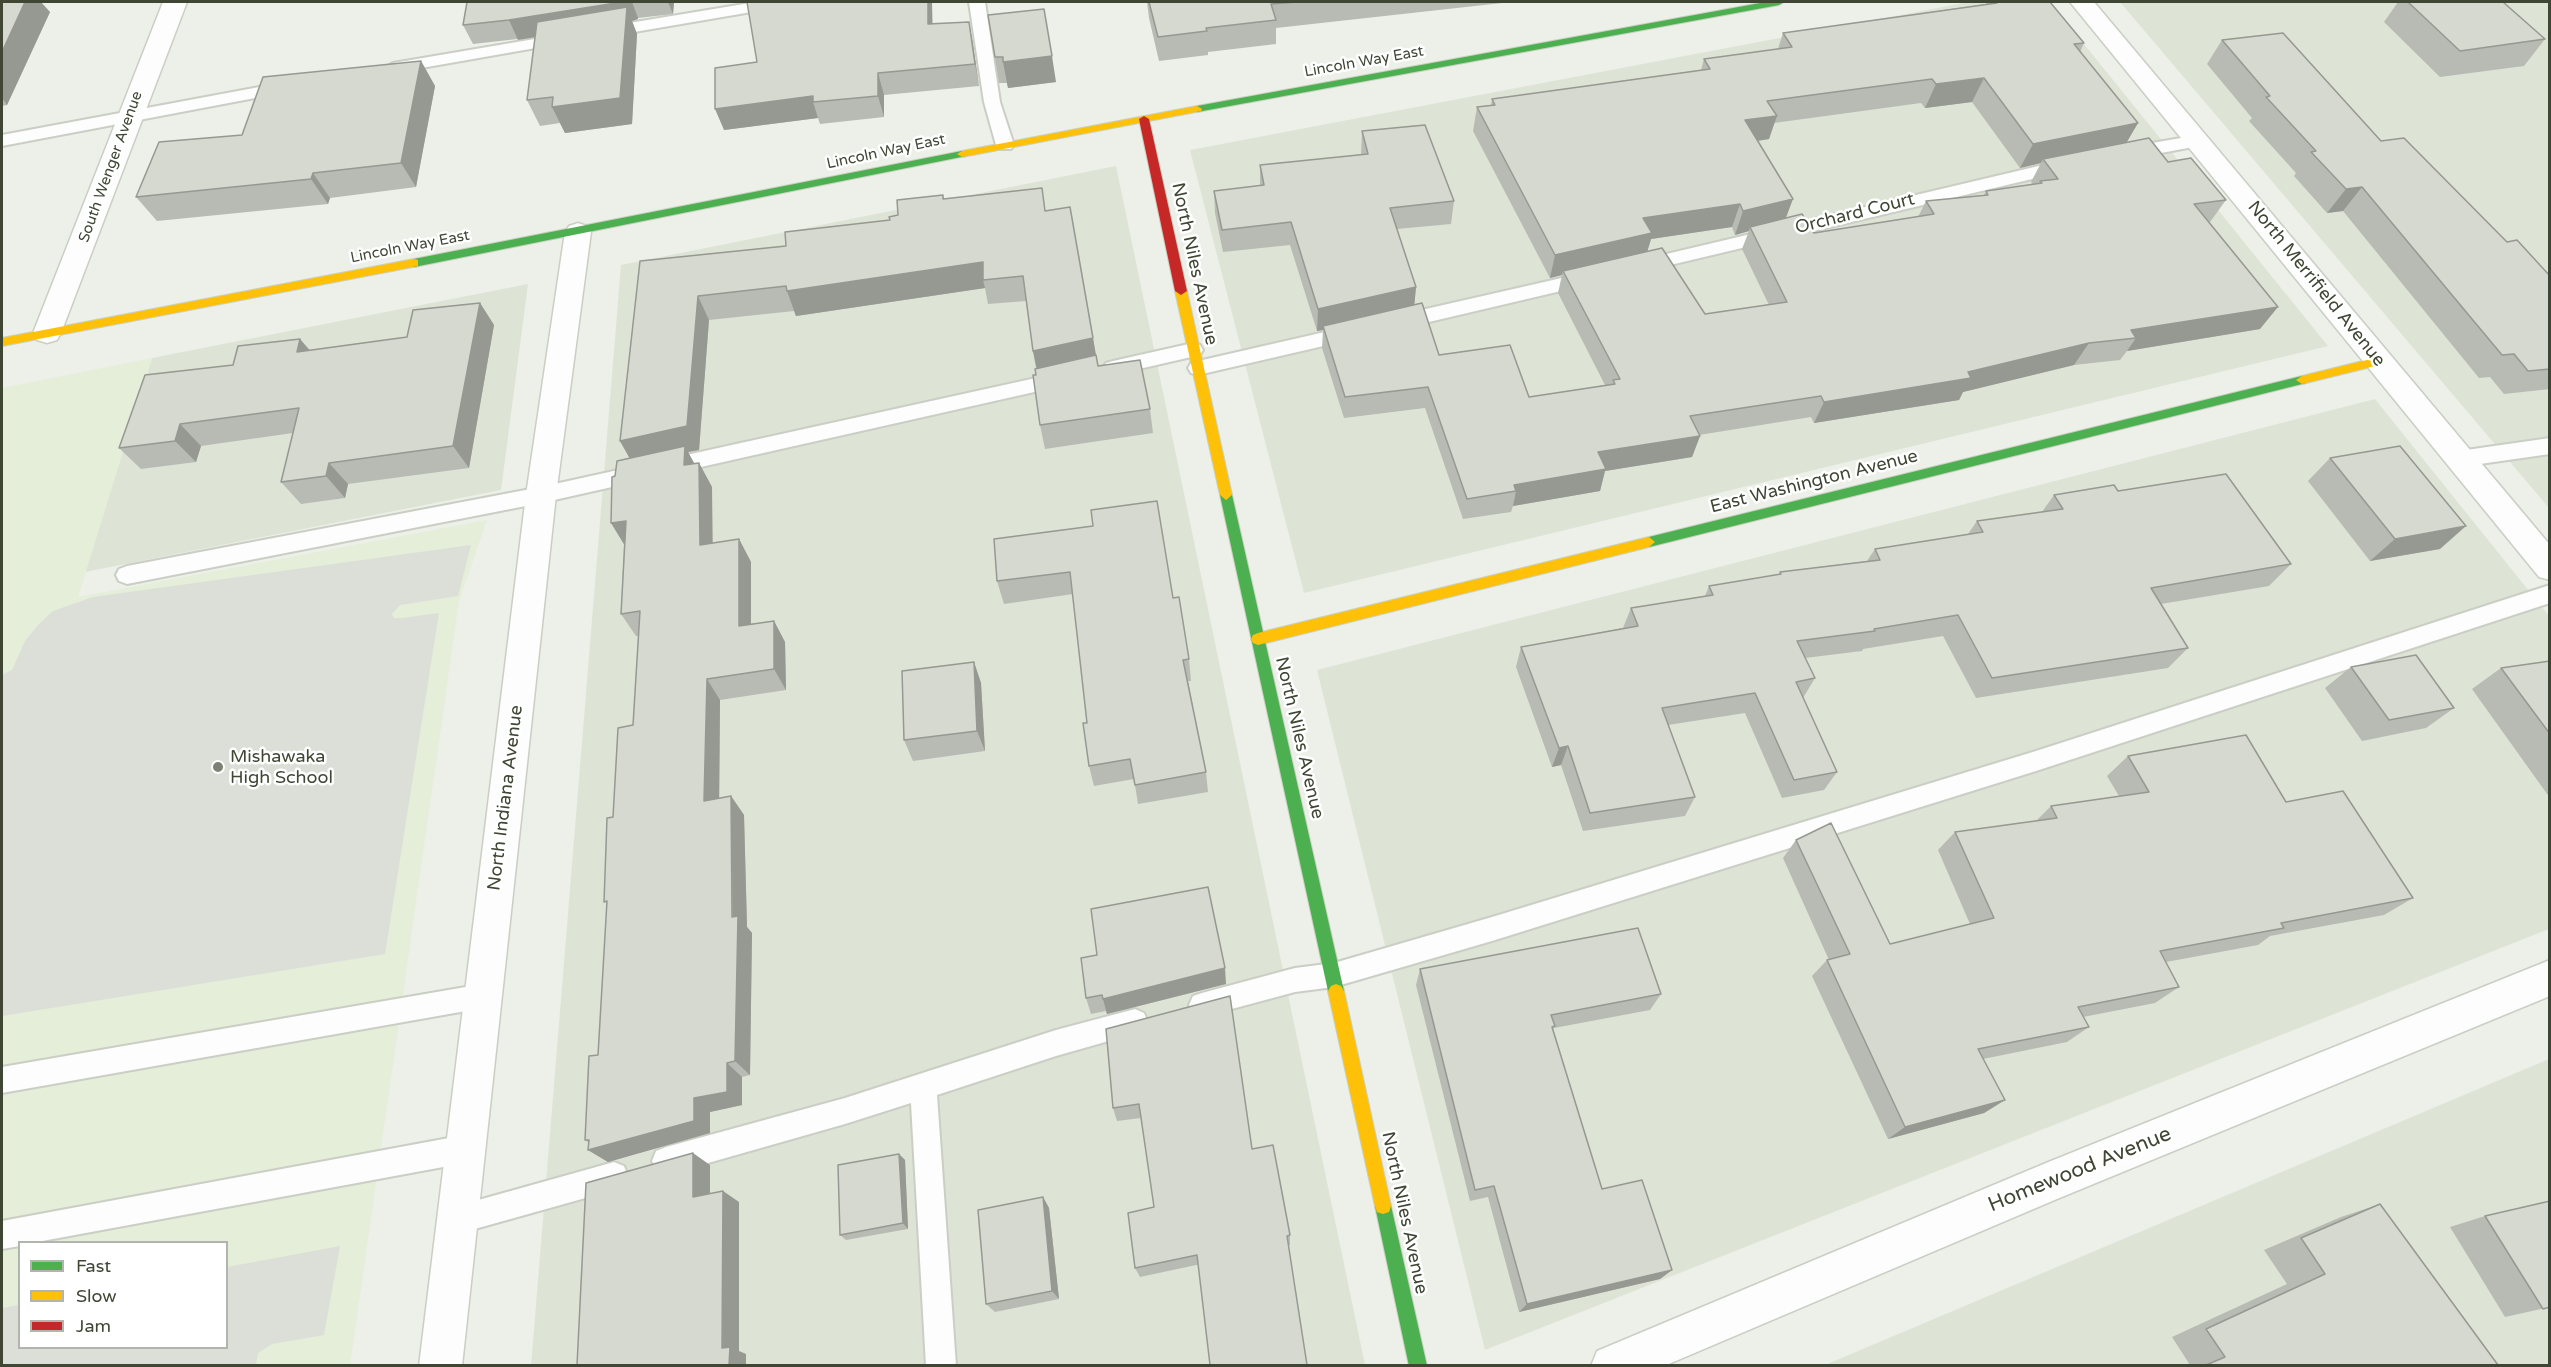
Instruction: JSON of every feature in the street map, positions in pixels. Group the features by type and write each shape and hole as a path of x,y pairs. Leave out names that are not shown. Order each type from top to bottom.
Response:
{"street":[{"name":"South Wenger Avenue","path":"47,333 175,2"},
{"name":"Lincoln Way East","path":"2,342 578,232 1005,145 1779,2"},
{"name":"North Merrifield Avenue","path":"2082,2 2550,568"},
{"name":"North Niles Avenue","path":"1144,119 1418,1365"},
{"name":"North Indiana Avenue","path":"440,1365 541,495 578,232"},
{"name":"East Washington Avenue","path":"1258,639 2379,361"},
{"name":"Homewood Avenue","path":"1612,1365 2035,1188 2550,978"}],"lane":[{"path":"374,71 688,10 781,2"},
{"path":"977,2 992,102 1005,145"},
{"path":"2,141 133,114 304,84"},
{"path":"2106,158 2198,141"},
{"name":"Orchard Court","path":"1626,269 1894,204 2084,162"},
{"path":"128,575 541,495 1083,374 1196,359 1377,327 1603,275"},
{"path":"2459,459 2550,446"},
{"path":"457,1220 923,1087 1056,1043 1295,980 1334,975 2036,761 2550,594"},
{"path":"2,1080 483,996"},
{"path":"923,1087 941,1365"},
{"path":"2,1235 465,1149"}],"shaded area":[{"path":"1969,2 2050,2 2328,346 1304,593 1190,150"},
{"path":"2120,2 2549,2 2549,508"},
{"path":"1116,166 1365,1365 531,1366 621,265"},
{"path":"528,284 501,490 85,572 152,358"},
{"name":"Mishawaka High School","path":"152,358 78,597 487,520 459,601 350,1365 2,1366 2,388"},
{"path":"2375,399 2549,616 2549,929 1485,1350 1317,670"},
{"path":"471,545 458,596 400,605 392,614 394,618 402,618 439,613 385,954 2,1016 2,675 12,670 25,641 39,624 53,611 93,597"},
{"path":"2549,1059 2549,1365 1825,1365"},
{"path":"340,1246 324,1335 272,1344 258,1353 256,1365 2,1365 2,1308 18,1305 18,1349 228,1349 228,1267"}],"building":[{"path":"2,2 25,2 2,52"},
{"path":"467,2 622,2 463,25"},
{"path":"747,2 928,2 928,24 969,22 975,64 878,73 878,96 813,102 813,96 715,109 715,68 757,62"},
{"path":"1149,2 1297,2 1271,4 1276,20 1206,28 1207,31 1158,37"},
{"path":"1996,2 2050,2 2084,43 2074,44 2138,123 2033,144 1984,78 1936,84 1932,79 1767,101 1777,116 1745,120 1793,199 1743,211 1740,204 1643,218 1652,233 1555,255 1477,107 1495,105 1492,99 1710,69 1704,59 1792,47 1783,33"},
{"path":"2408,2 2503,2 2545,39 2460,51"},
{"path":"627,7 620,98 552,107 553,97 527,100 537,22"},
{"path":"1044,9 1052,56 1003,62 1003,57 995,57 988,15"},
{"path":"2283,33 2381,141 2404,138 2507,242 2517,240 2550,276 2550,369 2528,371 2514,354 2502,355 2362,187 2346,189 2311,152 2316,151 2266,97 2270,96 2222,40"},
{"path":"421,61 401,163 313,173 311,179 136,197 159,142 242,135 263,77"},
{"path":"1425,125 1454,201 1390,208 1416,287 1318,309 1291,222 1222,230 1214,191 1264,185 1260,165 1368,154 1362,131"},
{"path":"2149,138 2168,162 2191,158 2226,200 2194,204 2278,307 2131,330 2136,338 2089,343 1968,372 1971,378 1824,402 1821,396 1690,416 1700,436 1598,452 1606,469 1514,485 1516,491 1467,499 1428,387 1345,397 1323,326 1422,303 1439,355 1510,345 1529,397 1615,384 1613,380 1620,379 1563,271 1662,248 1705,314 1787,302 1750,227 1802,214 1814,233 1934,214 1926,201 1988,195 1986,191 2058,179 2043,159"},
{"path":"1042,188 1045,211 1070,207 1093,338 1033,351 1023,276 983,280 983,262 787,291 786,286 698,296 687,426 620,441 640,261 786,246 785,232 890,220 889,217 898,215 897,200 943,195 943,199"},
{"path":"480,303 453,446 329,463 326,476 281,482 299,408 180,424 175,441 119,448 145,375 233,365 238,346 300,339 297,352 407,337 413,310"},
{"path":"1096,355 1098,366 1140,360 1150,409 1040,425 1033,375 1036,375 1035,369"},
{"path":"685,446 684,465 699,463 700,545 739,539 739,626 774,621 774,669 707,679 704,801 731,796 732,917 738,916 735,1061 727,1063 727,1092 694,1098 694,1121 588,1150 589,1140 585,1140 589,1056 598,1055 607,901 604,902 607,818 613,817 618,728 633,725 640,611 621,614 626,521 611,523 612,477 615,476 617,461"},
{"path":"2400,446 2466,526 2395,539 2330,458"},
{"path":"2226,474 2291,564 2151,588 2188,648 1992,678 1958,615 1874,629 1875,631 1797,641 1815,678 1796,682 1837,772 1794,780 1755,693 1662,708 1695,797 1590,813 1568,746 1559,748 1521,647 1638,626 1631,608 1713,595 1709,586 1781,574 1780,572 1880,560 1875,549 1983,532 1977,521 2063,509 2054,495 2114,485 2118,491"},
{"path":"1157,501 1173,598 1179,597 1189,659 1183,660 1206,772 1135,785 1130,759 1089,766 1083,723 1087,723 1070,572 997,581 994,539 1093,526 1091,510"},
{"path":"2416,655 2454,708 2389,720 2351,667"},
{"path":"2550,661 2550,734 2501,668"},
{"path":"974,662 977,731 904,740 902,671"},
{"path":"2246,735 2286,802 2343,791 2413,898 2281,923 2284,928 2160,951 2179,987 2078,1007 2089,1027 1978,1049 2005,1100 1905,1127 1827,960 1850,954 1796,840 1831,823 1890,944 1994,918 1955,832 2057,818 2051,806 2149,792 2128,756"},
{"path":"1208,887 1225,968 1103,999 1102,995 1086,998 1081,958 1097,955 1091,909"},
{"path":"1638,928 1661,994 1551,1015 1555,1026 1552,1027 1602,1189 1642,1180 1672,1270 1527,1304 1494,1186 1475,1190 1420,969"},
{"path":"1230,996 1252,1149 1273,1145 1290,1235 1287,1236 1307,1365 1210,1365 1197,1255 1135,1268 1128,1213 1154,1207 1139,1104 1113,1108 1106,1029"},
{"path":"693,1153 693,1197 723,1191 722,1348 730,1347 729,1365 577,1365 586,1183"},
{"path":"899,1154 903,1223 840,1235 838,1165"},
{"path":"1043,1197 1052,1291 986,1304 978,1210"},
{"path":"2550,1201 2550,1307 2543,1309 2485,1216"},
{"path":"2380,1204 2498,1365 2206,1365 2225,1357 2206,1329 2325,1274 2301,1238"}],"traffic: fast":[{"path":"1197,109 1779,2"},
{"path":"414,263 962,154"},
{"path":"1649,542 2302,380"},
{"path":"1226,495 1336,991"},
{"path":"1383,1206 1418,1366"}],"traffic: slow":[{"path":"962,154 1197,109"},
{"path":"2,342 414,263"},
{"path":"1181,291 1226,495"},
{"path":"2302,380 2379,361"},
{"path":"1258,639 1649,542"},
{"path":"1336,991 1383,1206"}],"traffic: jam":[{"path":"1144,119 1181,291"}],"place":[{"name":"Mishawaka High School","path":"218,767"}]}
